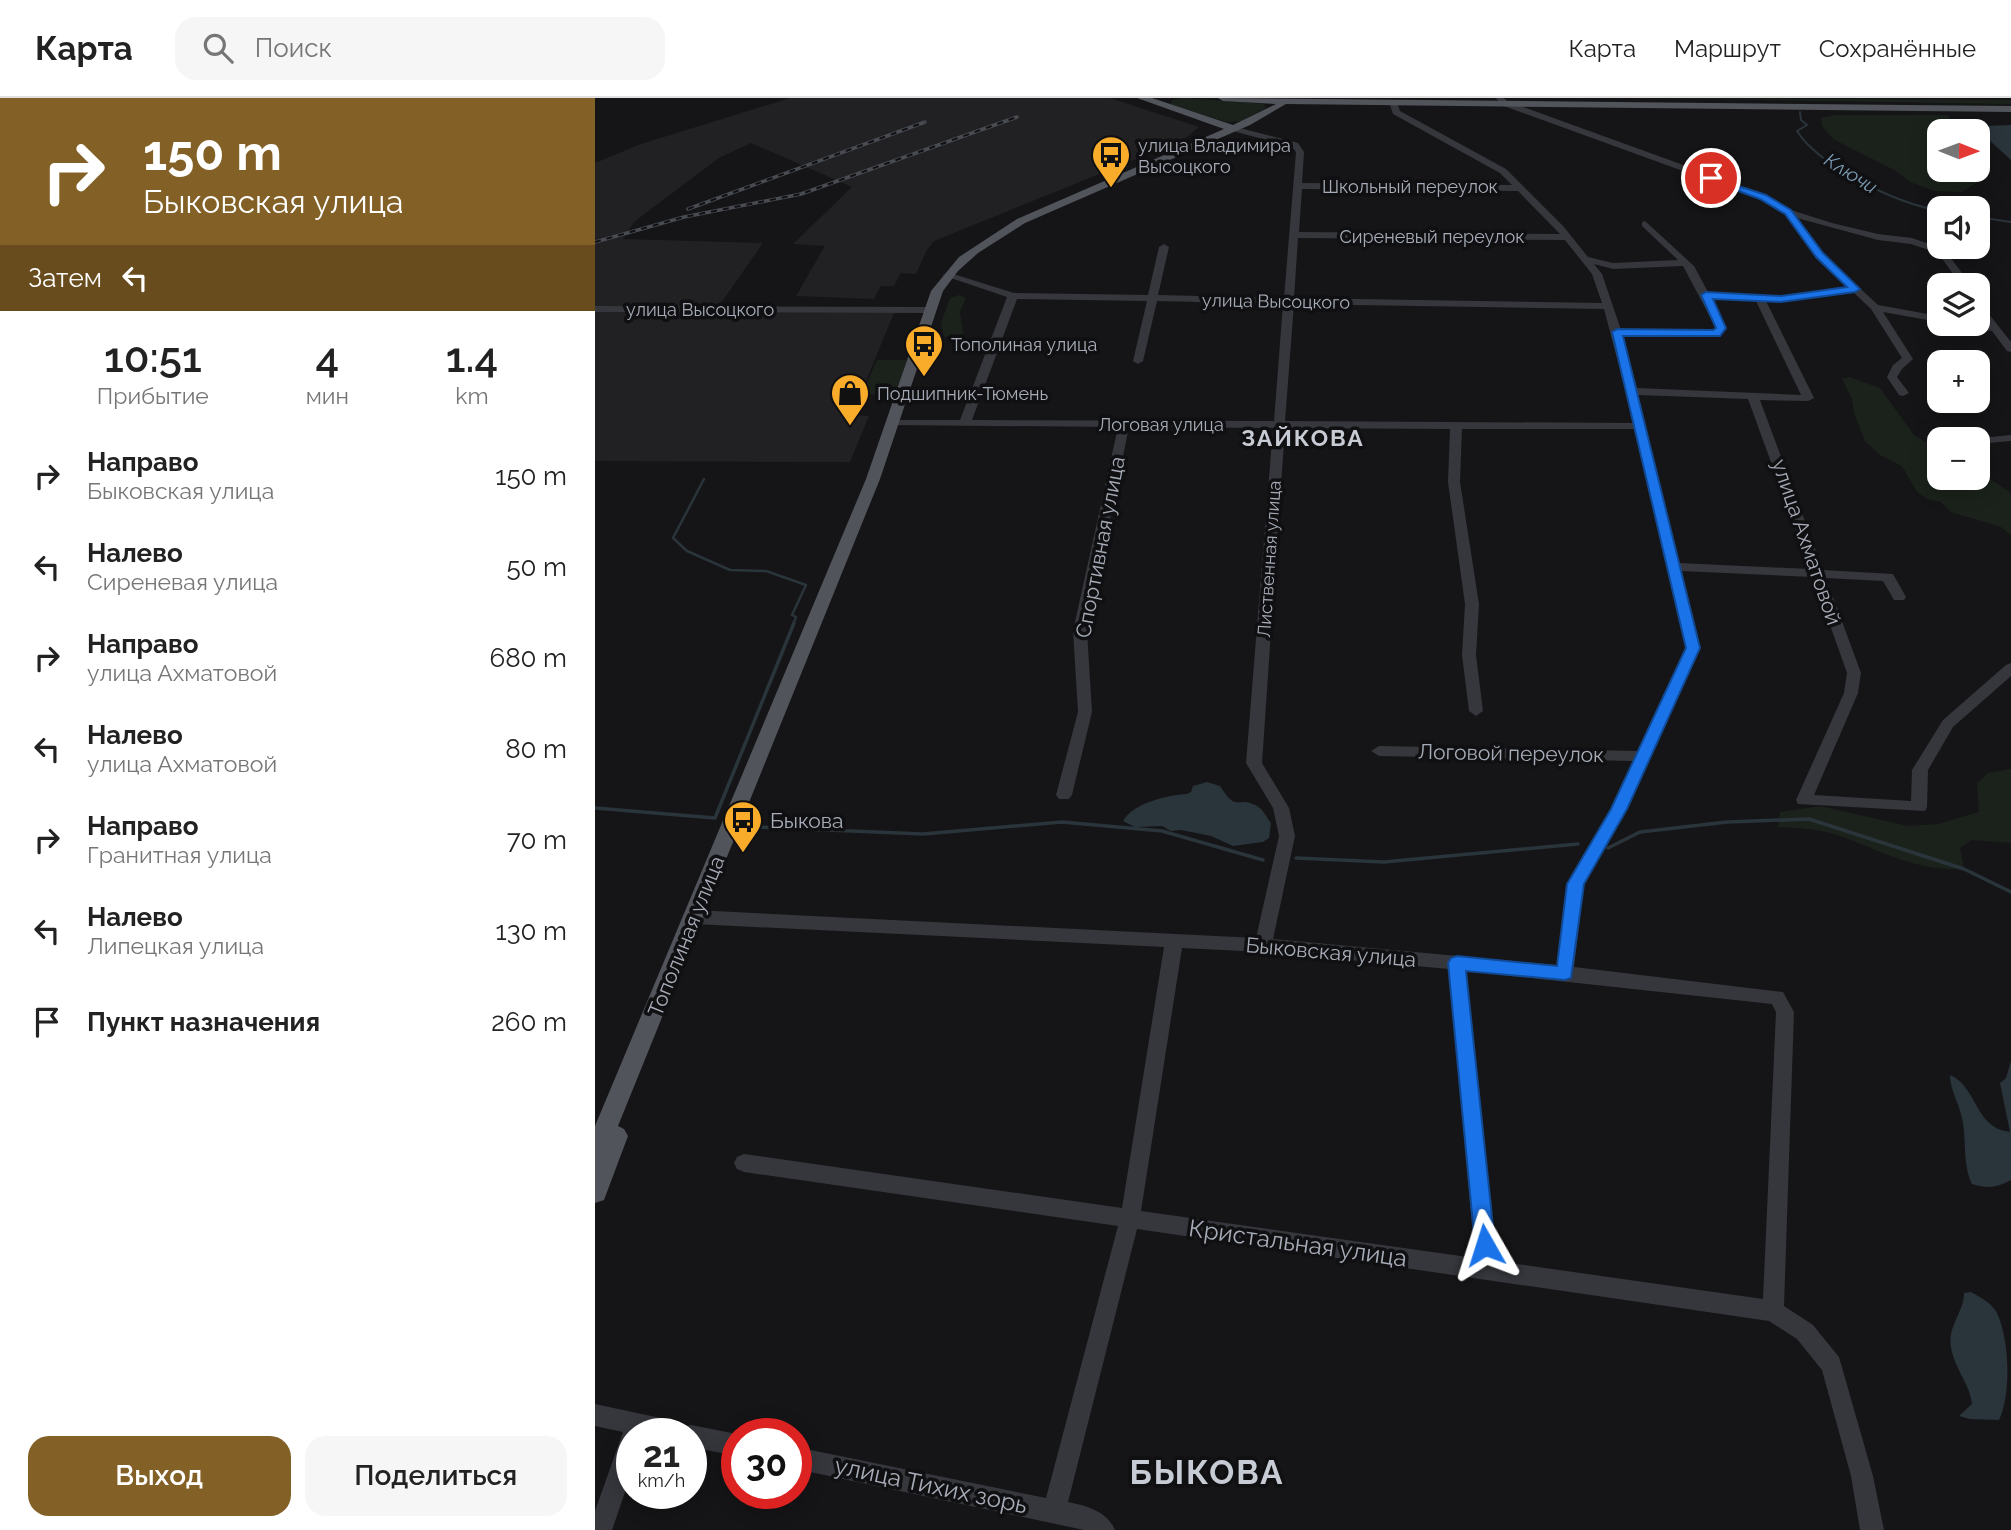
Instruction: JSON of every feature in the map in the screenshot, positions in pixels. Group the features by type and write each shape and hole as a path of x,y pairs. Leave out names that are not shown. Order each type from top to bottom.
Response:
{"main road":[{"path":"1142,98 1158,101 1233,128"},
{"path":"1223,98 1283,101 1502,101 2011,109"},
{"name":"Тополиная улица","path":"595,1154 833,582 893,423 937,291 947,275 988,240 1021,221 1233,128 1279,106 1283,101"},
{"path":"595,1192 632,1094 650,1024"}],"street":[{"path":"1502,101 1763,197 1788,212 1878,237 1912,241 1941,251 1957,273"},
{"path":"1393,102 1397,112 1503,172 1568,237 1597,274 1617,332 1693,648 1619,809 1576,884 1565,973"},
{"name":"Лиственная улица","path":"1233,128 1295,145 1300,152 1254,762 1281,808 1287,836 1263,945"},
{"name":"Школьный переулок","path":"1299,186 1521,188"},
{"path":"1788,212 1819,255 1875,307 1908,359 1897,367 1892,377 1903,393"},
{"path":"1617,332 1716,334 1721,328 1706,295 1686,263 1645,224"},
{"name":"Сиреневый переулок","path":"1295,235 1568,237"},
{"path":"1138,361 1164,247"},
{"path":"1586,259 1613,266 1686,263"},
{"name":"улица Высоцкого","path":"947,275 1013,296 1608,306"},
{"path":"1706,295 1781,299 1855,289"},
{"path":"965,423 1013,296"},
{"path":"1632,391 1808,398 1759,297"},
{"path":"1875,307 1927,316"},
{"name":"улица Высоцкого","path":"595,309 932,310"},
{"path":"1990,319 2011,349"},
{"path":"1990,327 1997,328"},
{"name":"улица Ахматовой","path":"1752,397 1780,464 1854,673 1851,693 1804,800 1919,807 1920,770 1948,724 2011,668"},
{"name":"Логовая улица","path":"893,423 1638,426"},
{"name":"Спортивная улица","path":"1064,795 1085,712 1080,631 1124,424"},
{"name":"Логовой переулок","path":"1456,425 1454,482 1472,604 1469,655 1476,711"},
{"path":"1990,440 2011,438"},
{"path":"1674,567 1888,577 1899,597"},
{"name":"Логовой переулок","path":"1379,751 1596,753 1643,757"},
{"name":"Быковская улица","path":"694,917 1263,945 1565,973 1777,997 1785,1012 1773,1311"},
{"path":"1054,1511 1130,1218 1174,940"},
{"path":"1457,963 1487,1271"},
{"name":"Кристальная улица","path":"744,1163 1773,1311 1805,1332 1831,1365 1863,1476 1872,1530"},
{"path":"595,1415 616,1424"},
{"name":"улица Тихих зорь","path":"812,1461 1087,1518 1103,1530"},
{"path":"600,1530 616,1484"}],"shaded area":[{"path":"790,98 1110,98 1199,127 1183,140 934,241 916,274 901,273 894,286 881,286 874,299 796,296 825,246 793,244 852,187 751,143 719,158 634,222 623,239 763,243 719,306 595,306 595,163 641,144"},
{"path":"1183,98 1264,104 1266,108 1241,121 1227,122 1170,105 1172,100"},
{"path":"1639,98 2011,100 2011,104"},
{"path":"1835,115 1948,115 1950,119 1927,119 1927,182 1976,183 1962,192 1934,191 1910,182 1896,171 1833,139 1822,126 1821,118"},
{"path":"2011,125 2011,160 1990,141 1990,126"},
{"path":"959,295 966,298 960,312 963,334 944,337 941,323 950,298"},
{"path":"595,312 894,313 852,415 869,416 850,462 595,461"},
{"path":"877,360 910,360 898,391 861,396"},
{"path":"1849,377 1880,388 1914,435 1927,443 1927,490 1990,490 1990,479 2011,493 2011,535 2001,527 1951,512 1941,502 1927,499 1917,492 1902,466 1880,455 1865,441 1854,413 1852,399 1842,379"},
{"path":"2011,769 2011,843 1972,840 1960,848 1964,869 1916,864 1827,832 1778,827 1780,812 1820,806 1908,826 1938,824 1979,812 1977,783 1988,773"},
{"path":"1207,782 1220,786 1234,802 1250,803 1259,807 1271,823 1269,838 1263,842 1233,846 1211,836 1181,830 1171,831 1162,826 1135,827 1123,821 1143,805 1161,798 1187,794 1193,786"},
{"path":"2011,1061 2011,1180 2001,1185 1983,1187 1972,1184 1969,1176 1962,1118 1950,1075 1966,1088 1989,1123 2010,1132 2000,1083 2006,1078"},
{"path":"1971,1292 1995,1309 2004,1338 2007,1383 1999,1420 1959,1416 1972,1404 1955,1362 1950,1340 1964,1293"}],"waterway":[{"name":"Ключи","path":"1800,112 1801,120 1807,125 1797,131 1823,157 1861,182 1903,201 1927,208"},
{"name":"Ключи","path":"1990,219 2011,222"},
{"path":"704,479 673,538 687,551 730,570 766,571 806,585 792,615 796,617 793,625"},
{"path":"595,808 715,818 794,623"},
{"path":"1608,848 1640,832 1727,822 1809,819 1964,869 2011,892"},
{"path":"759,827 923,834 1062,822 1162,831 1263,860"},
{"path":"1296,858 1384,862 1578,844"}],"railway":[{"path":"595,242 684,217 801,194 1017,117"},
{"path":"688,209 925,122"}],"place":[{"name":"улица Владимира Высоцкого","path":"1111,189"},
{"name":"Тополиная улица","path":"924,378"},
{"name":"Подшипник-Тюмень","path":"850,427"},
{"name":"Быкова","path":"743,854"}],"district":[{"name":"ЗАЙКОВА","path":"1303,437"},
{"name":"БЫКОВА","path":"1207,1472"}],"route":[{"path":"1485,1245 1457,963 1565,973 1576,884 1619,809 1693,648 1617,332 1716,334 1721,328 1706,295 1781,299 1855,289 1819,255 1794,224 1788,212 1763,197 1711,178"}]}
